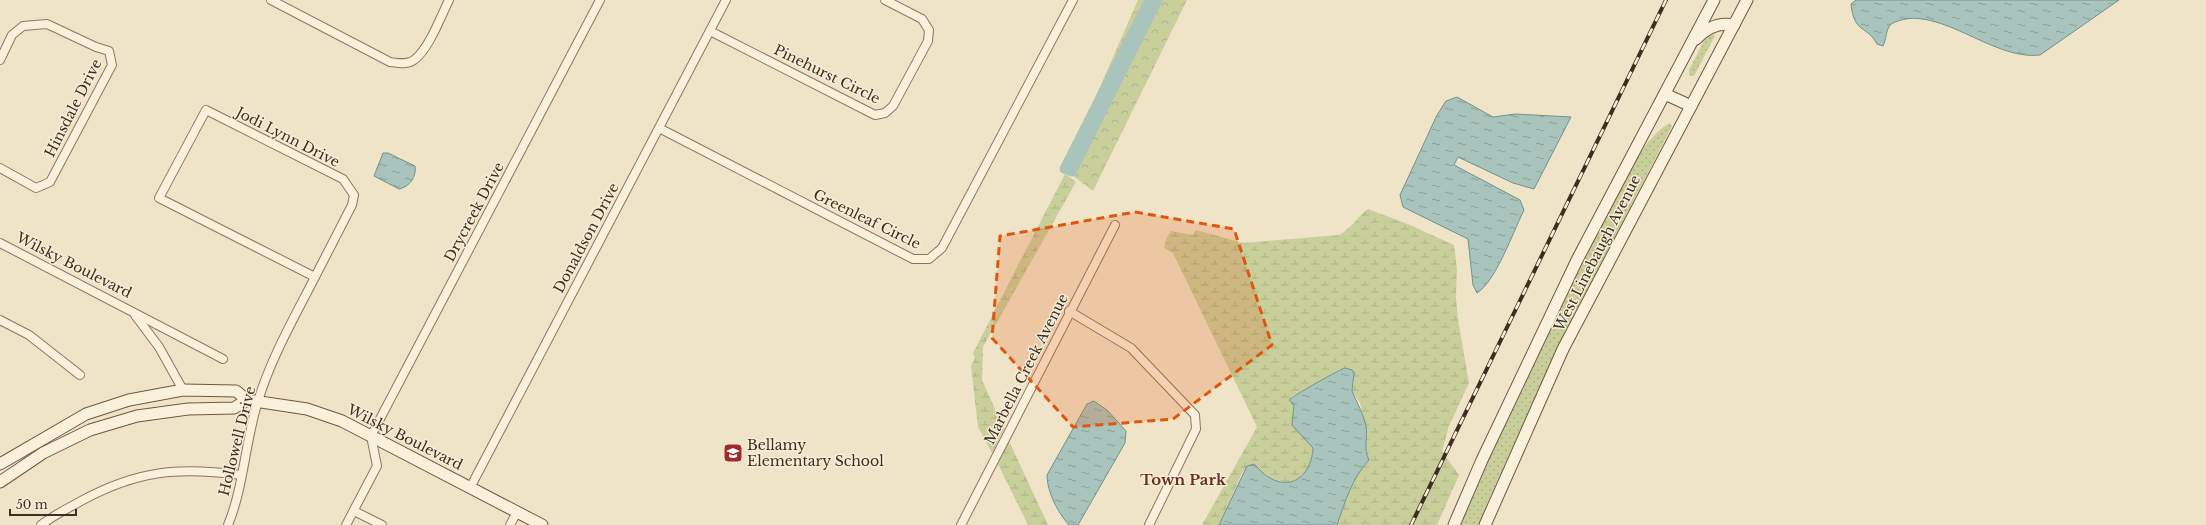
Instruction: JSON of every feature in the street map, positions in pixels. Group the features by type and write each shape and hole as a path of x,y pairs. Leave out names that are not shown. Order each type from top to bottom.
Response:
{"main road":[{"name":"West Linebaugh Avenue","path":"1454,525 1482,460 1577,260 1714,0"},
{"name":"West Linebaugh Avenue","path":"1485,525 1563,349 1747,0"},
{"path":"1692,43 1702,33 1713,26 1725,23 1734,25"},
{"path":"1665,94 1691,106"},
{"name":"Wilsky Boulevard","path":"1,462 86,414 129,400 183,390 236,391 252,401 317,412 342,421 542,525"},
{"path":"0,482 11,473 43,453 90,430 137,416 188,409 234,408 252,401"}],"street":[{"path":"271,0 390,62 402,64 414,61 423,52 449,0"},
{"name":"Drycreek Drive","path":"372,436 600,0"},
{"name":"Donaldson Drive","path":"470,488 726,0"},
{"name":"Pinehurst Circle","path":"710,31 875,115 885,113 893,106 928,41 929,30 922,19 885,0"},
{"name":"Greenleaf Circle","path":"659,128 913,258 929,259 942,248 1073,0"},
{"name":"Hinsdale Drive","path":"0,60 12,35 23,26 47,24 96,48 109,50 112,65 50,182 36,188 0,168"},
{"name":"Jodi Lynn Drive","path":"206,110 343,179 354,195 352,204 315,277 159,198 206,110"},
{"name":"Marbella Creek Avenue","path":"961,525 1069,311 1115,225"},
{"name":"Wilsky Boulevard","path":"0,243 223,359"},
{"name":"Hollowell Drive","path":"228,525 237,500 252,401 315,277"},
{"path":"1069,311 1131,348 1195,414 1196,429 1149,525"},
{"name":"Wilsky Boulevard","path":"133,312 159,347 183,390"},
{"path":"0,320 29,335 80,375"},
{"path":"346,525 377,466 372,436"},
{"path":"1,462 11,473"},
{"path":"41,525 51,517 108,486 141,476 174,471 200,471 241,475"},
{"path":"354,511 382,525"},
{"path":"510,525 517,512"}],"highlighted area":[{"path":"1135,212 1234,229 1272,345 1173,419 1073,427 992,338 1000,236"}],"green space":[{"path":"1138,0 1187,0 1093,191 1064,169"},
{"path":"1711,32 1715,36 1694,76 1690,76 1689,70 1708,33"},
{"path":"1670,123 1672,126 1596,274 1547,374 1478,525 1460,525 1539,352 1614,199 1634,162 1657,132"},
{"path":"1065,174 1076,182 983,347 982,380 1004,429 992,453 978,427 971,366 975,358 973,353"},
{"path":"1368,209 1410,225 1454,245 1457,269 1456,297 1458,319 1469,383 1449,426 1442,451 1459,475 1437,525 1337,525 1346,499 1358,475 1369,460 1365,453 1366,434 1360,403 1352,391 1354,381 1340,369 1336,373 1291,397 1294,405 1292,425 1313,448 1312,456 1306,471 1295,480 1288,482 1280,481 1266,475 1254,464 1243,471 1219,525 1202,525 1257,427 1173,253 1164,248 1167,237 1171,231 1193,235 1196,230 1243,243 1339,235 1348,229"},
{"path":"1009,441 1048,525 1028,525 998,464"}],"water":[{"path":"1856,0 2119,0 2040,55 2021,54 2002,49 1945,25 1926,20 1908,19 1891,24 1883,46 1877,44 1855,20 1851,4"},
{"path":"1457,97 1493,117 1515,114 1571,117 1534,189 1513,183 1458,157 1454,165 1520,200 1524,210 1504,255 1491,278 1477,293 1473,285 1468,239 1403,207 1400,195 1437,115 1446,101"},
{"path":"383,153 388,153 415,166 415,174 409,184 399,189 374,176"},
{"path":"1345,368 1352,370 1354,373 1352,391 1362,412 1366,426 1366,451 1369,460 1354,482 1337,525 1219,525 1247,466 1254,464 1264,474 1279,482 1294,481 1306,471 1312,456 1313,448 1292,425 1294,405 1289,400 1316,383"},
{"path":"1094,401 1107,410 1126,431 1125,443 1078,525 1069,525 1061,515 1054,502 1047,482 1047,475 1087,404"}],"waterway":[{"path":"1149,0 1064,169 1072,172 1158,0"}],"railway":[{"path":"1411,525 1666,0"}],"place":[{"name":"Bellamy Elementary School","path":"733,453"}],"district":[{"name":"Town Park","path":"1183,480"}]}
